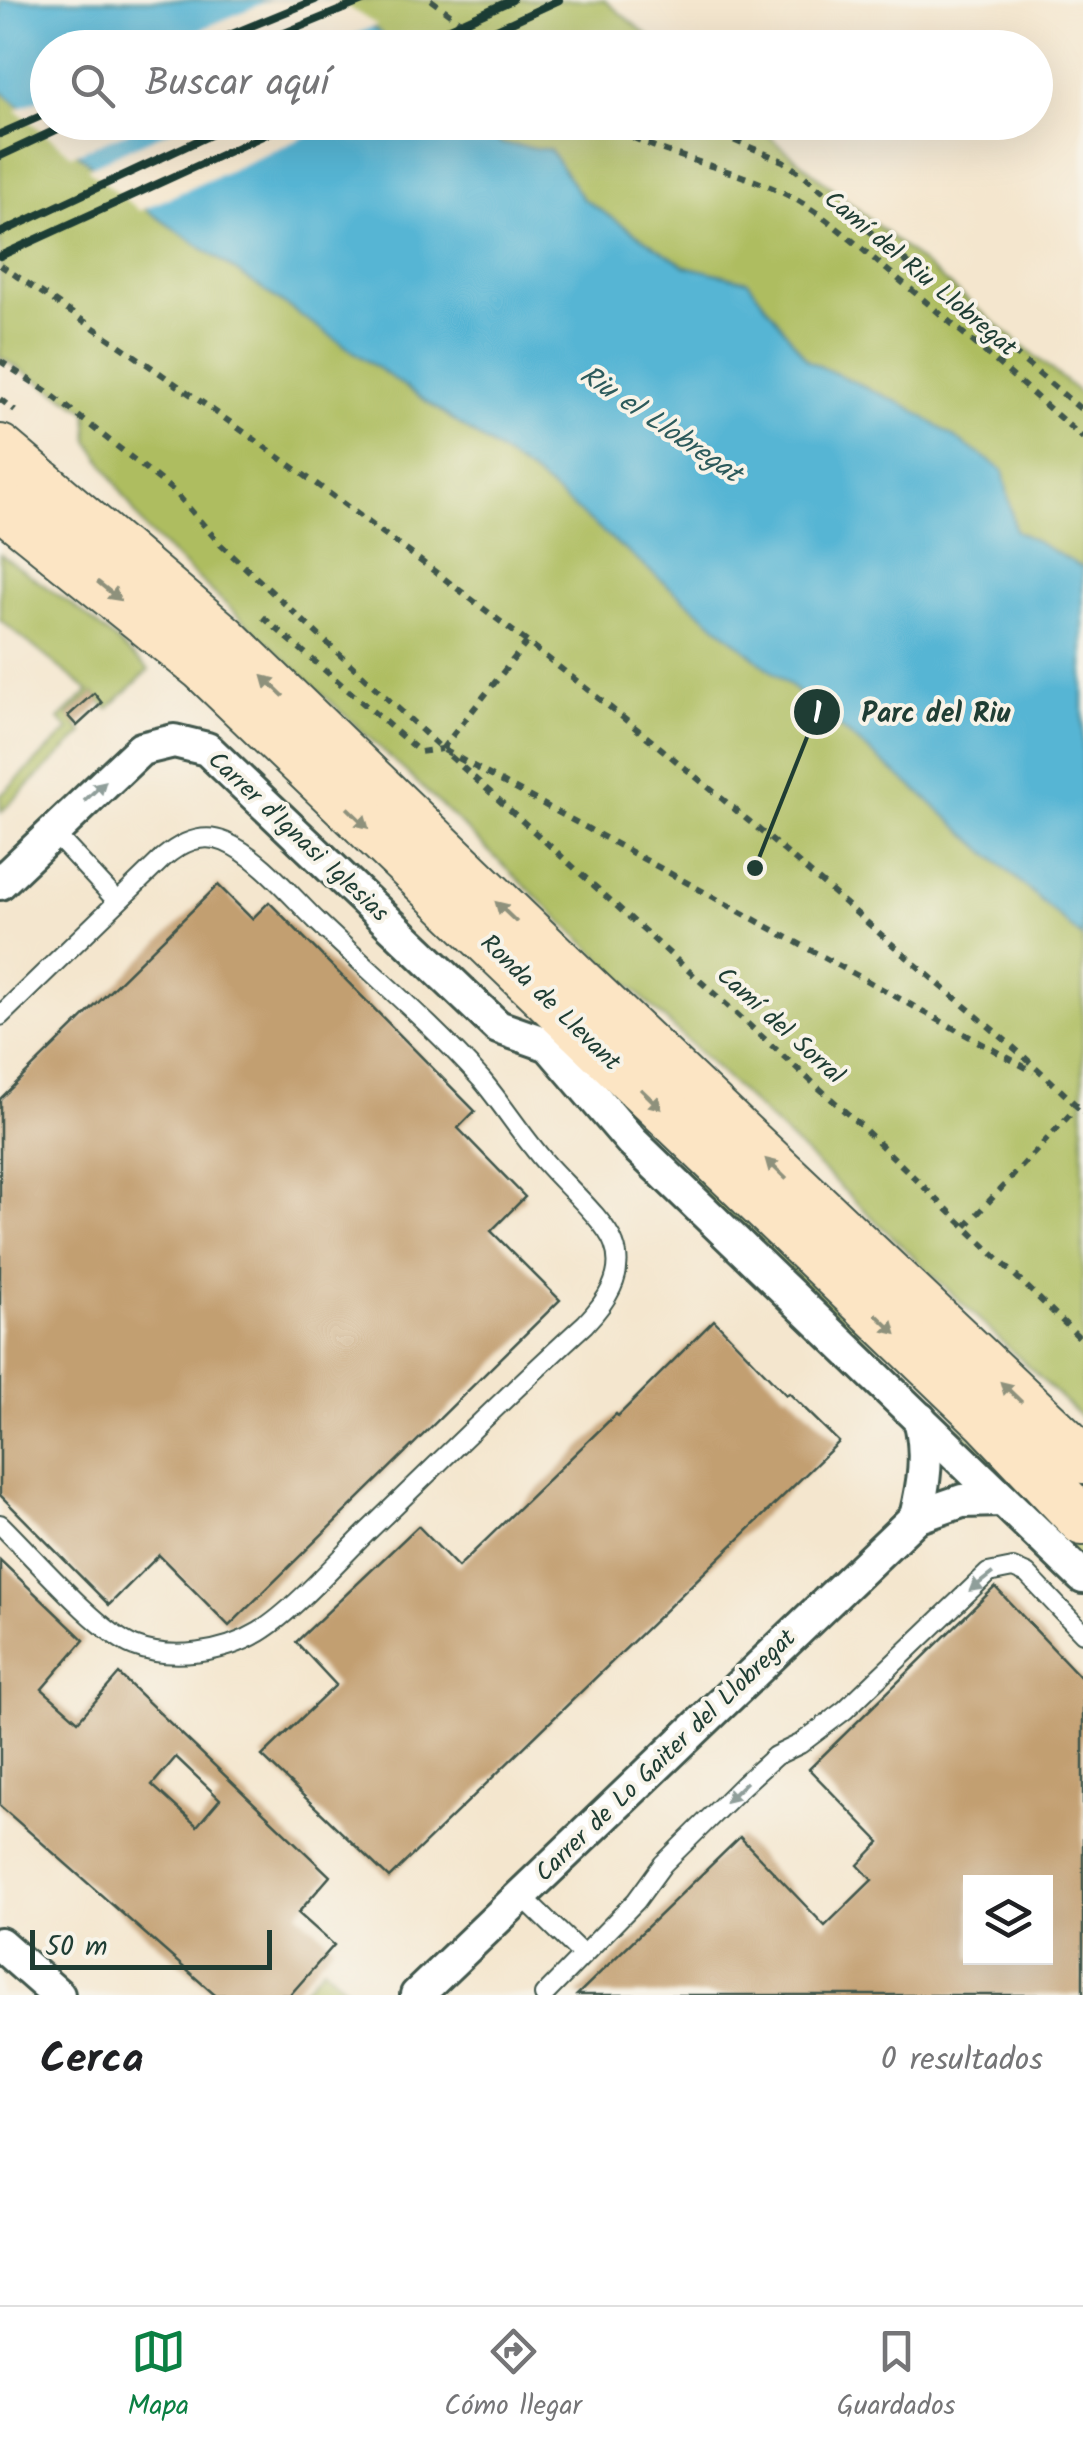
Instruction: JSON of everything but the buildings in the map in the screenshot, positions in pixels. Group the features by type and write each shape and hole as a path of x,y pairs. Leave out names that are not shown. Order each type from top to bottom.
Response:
{"main road":[{"name":"Ronda de Llevant","path":"0,450 222,638 605,1007 1083,1458"},
{"name":"Ronda de Llevant","path":"11,517 204,668 988,1422 1083,1521"},
{"path":"403,862 549,1045"}],"street":[{"name":"Carrer d'Ignasi Iglesias","path":"0,883 141,748 174,741 207,749 498,1028 549,1045"},
{"name":"Ronda de Llevant","path":"549,1045 632,1142 1083,1578"},
{"path":"916,1517 926,1445 920,1419"},
{"name":"Carrer de Lo Gaiter del Llobregat","path":"416,1995 916,1517 962,1501 1003,1500"},
{"path":"0,1944 58,1995"}],"lane":[{"path":"53,832 116,900"},
{"path":"0,1016 116,900 182,842 220,839 239,848 478,1076 613,1240 618,1259 605,1303 585,1324 312,1585 260,1632 233,1644 196,1653 158,1653 130,1645 102,1625 0,1524"},
{"path":"544,1995 636,1901 663,1864 742,1786 775,1756 800,1744 845,1710 988,1573 1013,1568 1027,1574 1083,1633"},
{"path":"521,1895 584,1955"}],"path":[{"path":"431,0 472,30"},
{"name":"Camí del Riu Llobregat","path":"635,140 772,187 817,212 1083,438"},
{"path":"734,140 783,160 804,175 1083,411"},
{"path":"0,265 398,543 630,722 808,871 1080,1109 966,1226"},
{"path":"0,361 48,392 175,492 221,545 442,748 1044,1078"},
{"path":"442,748 527,642"},
{"name":"Camí del Sorral","path":"442,748 844,1111 1083,1342"}],"green space":[{"path":"326,0 604,0 641,30 370,30"},
{"path":"0,90 30,114 30,140 61,140 147,210 535,476 926,798 1083,938 1083,1419 408,774 146,530 89,441 87,411 0,357"},
{"path":"497,140 774,140 1083,396 1083,568 1015,530 909,407 808,361 748,281 685,266 582,198 550,150 502,144"},
{"path":"0,554 83,613 149,670 108,709 94,693 68,715 83,733 1,812 0,796 69,730 59,719 89,691 0,620"},
{"path":"677,1161 711,1189 1083,1545 1083,1571 667,1170"},
{"path":"323,1967 352,1995 298,1995"}],"water":[{"path":"0,0 326,0 377,30 30,30 30,114 0,90"},
{"name":"Riu el Llobregat","path":"61,140 497,140 502,144 550,150 582,198 685,266 748,281 808,361 909,407 1003,470 1015,530 1083,568 1083,938 926,798 535,476 147,210"}],"pier":[{"path":"270,0 336,0 377,25 365,30 200,30"},
{"path":"30,104 30,121 16,110"},
{"path":"53,140 108,140 72,155"},
{"path":"149,140 297,140 140,211 87,168"}],"railway":[{"path":"242,30 315,0"},
{"path":"292,30 365,0"},
{"path":"446,30 512,0"},
{"path":"495,30 559,0"},
{"path":"0,134 30,121"},
{"path":"0,156 34,140"},
{"path":"0,233 199,140"},
{"path":"0,256 254,140"}],"place":[{"name":"Parc del Riu","path":"755,868"}]}
